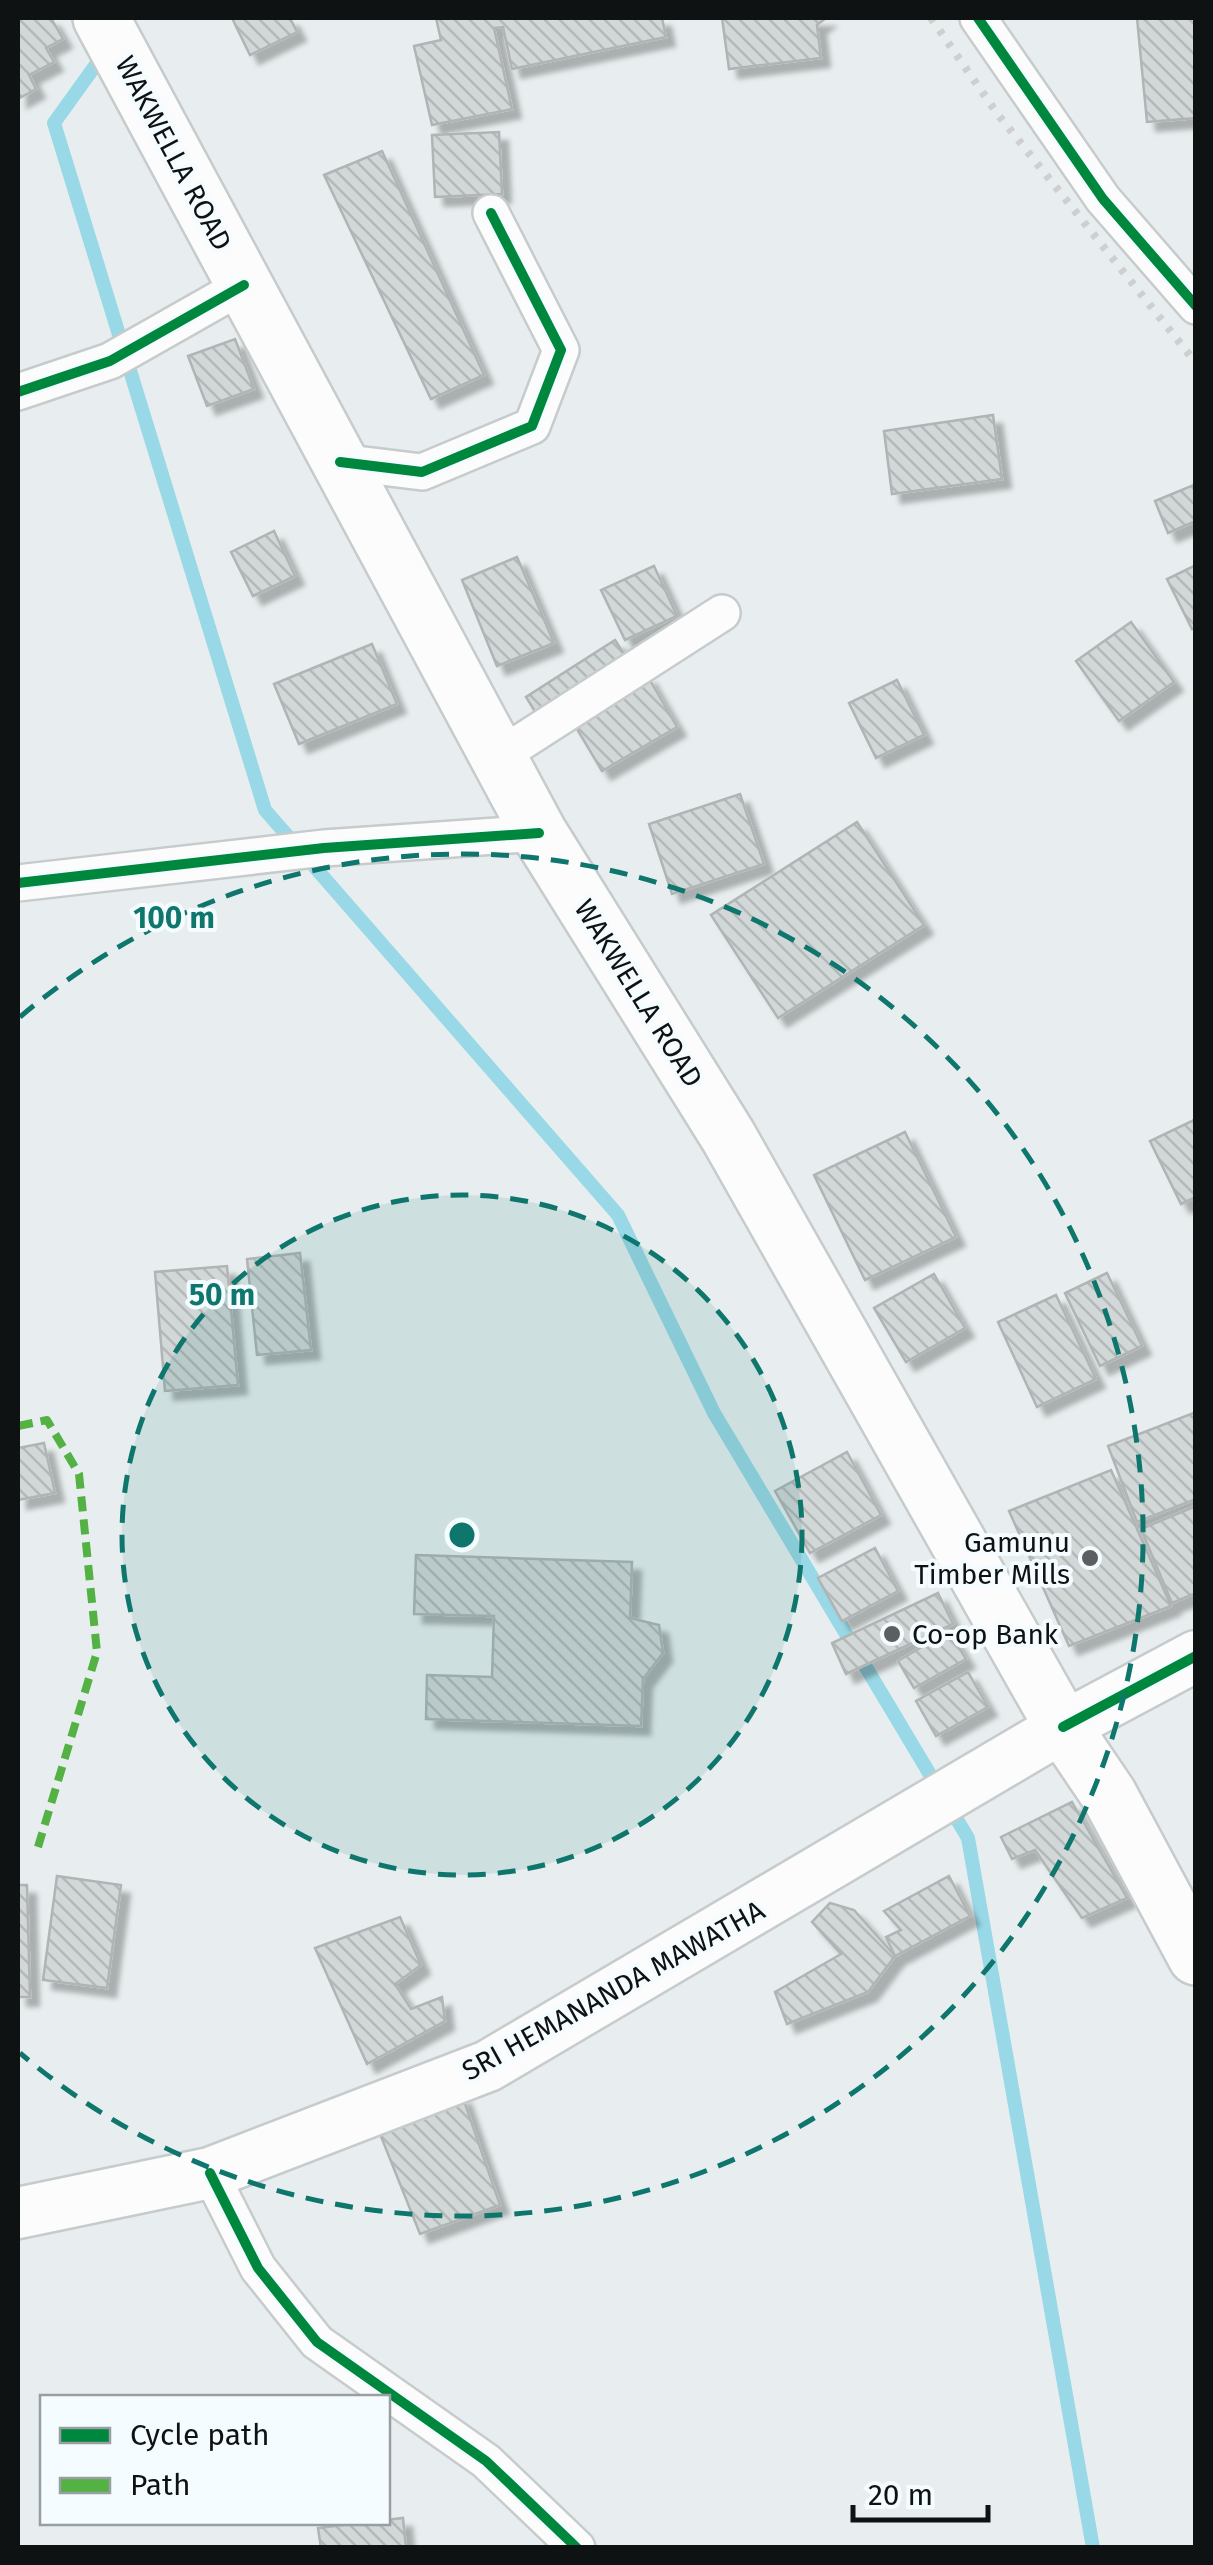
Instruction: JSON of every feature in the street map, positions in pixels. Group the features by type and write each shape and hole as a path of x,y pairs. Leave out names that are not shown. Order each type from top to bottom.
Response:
{"main road":[{"name":"WAKWELLA ROAD","path":"101,18 539,833 728,1136 1063,1727 1108,1795 1196,1957"},
{"name":"SRI HEMANANDA MAWATHA","path":"18,2213 210,2173 488,2066 1063,1727 1196,1656"}],"street":[{"path":"978,18 1103,199 1196,306"},
{"path":"340,462 422,472 532,426 561,350 491,213"},
{"path":"18,392 110,361 244,284"},
{"path":"498,756 722,613"},
{"path":"18,883 324,848 539,833"},
{"path":"210,2173 258,2268 317,2342 486,2461 577,2548"}],"building":[{"path":"18,18 51,18 63,39 46,48 54,62 29,75 36,89 18,99"},
{"path":"232,18 290,18 297,32 250,55"},
{"path":"436,18 662,18 666,37 512,69 503,27 494,28 512,109 432,125 414,46 441,40"},
{"path":"722,18 826,18 817,25 821,58 729,69"},
{"path":"1137,18 1196,18 1196,118 1147,122"},
{"path":"499,132 502,194 435,197 432,135"},
{"path":"382,151 484,375 431,399 324,175"},
{"path":"235,339 254,389 207,406 188,356"},
{"path":"993,415 1002,479 892,494 884,431"},
{"path":"1196,484 1196,521 1168,533 1155,501"},
{"path":"274,531 295,576 253,596 231,552"},
{"path":"517,557 554,643 497,666 462,580"},
{"path":"1196,565 1196,627 1192,629 1167,579"},
{"path":"654,566 677,616 625,640 601,590"},
{"path":"1131,622 1174,682 1119,721 1076,661"},
{"path":"615,640 632,666 542,723 526,697"},
{"path":"372,644 397,704 299,744 274,684"},
{"path":"647,675 677,727 602,771 571,719"},
{"path":"897,680 924,735 876,758 849,703"},
{"path":"740,794 764,864 672,894 649,824"},
{"path":"857,822 924,925 778,1018 711,915"},
{"path":"1194,1120 1196,1197 1181,1204 1150,1141"},
{"path":"905,1132 956,1237 865,1280 814,1175"},
{"path":"300,1253 311,1350 257,1355 247,1259"},
{"path":"227,1266 238,1385 165,1391 155,1272"},
{"path":"1107,1273 1142,1346 1100,1366 1065,1293"},
{"path":"934,1274 965,1328 906,1362 874,1308"},
{"path":"1056,1295 1096,1379 1037,1407 998,1322"},
{"path":"1196,1412 1196,1499 1137,1522 1108,1446"},
{"path":"44,1443 55,1493 18,1500 18,1448"},
{"path":"847,1452 881,1515 810,1553 775,1491"},
{"name":"Gamunu Timber Mills","path":"1111,1470 1171,1606 1069,1646 1009,1511"},
{"path":"1196,1506 1196,1593 1172,1603 1141,1529"},
{"path":"875,1548 898,1591 842,1621 818,1578"},
{"path":"416,1555 632,1562 630,1618 659,1625 663,1653 643,1679 641,1726 426,1719 427,1675 492,1677 494,1616 414,1614"},
{"name":"Co-op Bank","path":"938,1593 953,1624 846,1674 832,1643"},
{"path":"949,1631 966,1659 914,1688 898,1661"},
{"path":"968,1672 988,1707 936,1736 916,1701"},
{"path":"1072,1802 1127,1898 1082,1918 1035,1850 1012,1859 1001,1837"},
{"path":"57,1876 121,1885 107,1988 43,1980"},
{"path":"949,1876 970,1916 895,1956 886,1937 901,1930 884,1911"},
{"path":"18,1885 27,1885 30,1997 18,1997"},
{"path":"830,1903 854,1910 895,1956 868,1992 787,2024 775,1992 841,1954 812,1922"},
{"path":"400,1917 421,1965 395,1984 411,2009 442,1997 445,2021 367,2064 315,1948"},
{"path":"462,2095 500,2205 420,2234 378,2129"},
{"path":"403,2518 406,2548 321,2548 318,2528 390,2525 390,2520"}],"waterway":[{"path":"105,52 54,123 265,810 618,1215 714,1413 968,1838 1093,2548"}],"railway":[{"path":"931,18 996,112 1196,363"}],"marked path":[{"path":"18,1426 47,1420 79,1474 97,1652 38,1847"}],"cycle path":[{"path":"978,18 1103,199 1196,306"},
{"path":"340,462 422,472 532,426 561,350 491,213"},
{"path":"18,392 110,361 244,285"},
{"path":"18,883 324,848 539,833"},
{"path":"1063,1727 1196,1656"},
{"path":"210,2173 258,2268 317,2342 486,2461 577,2548"}],"place":[{"name":"Gamunu Timber Mills","path":"1090,1558"},
{"name":"Co-op Bank","path":"892,1634"}]}
